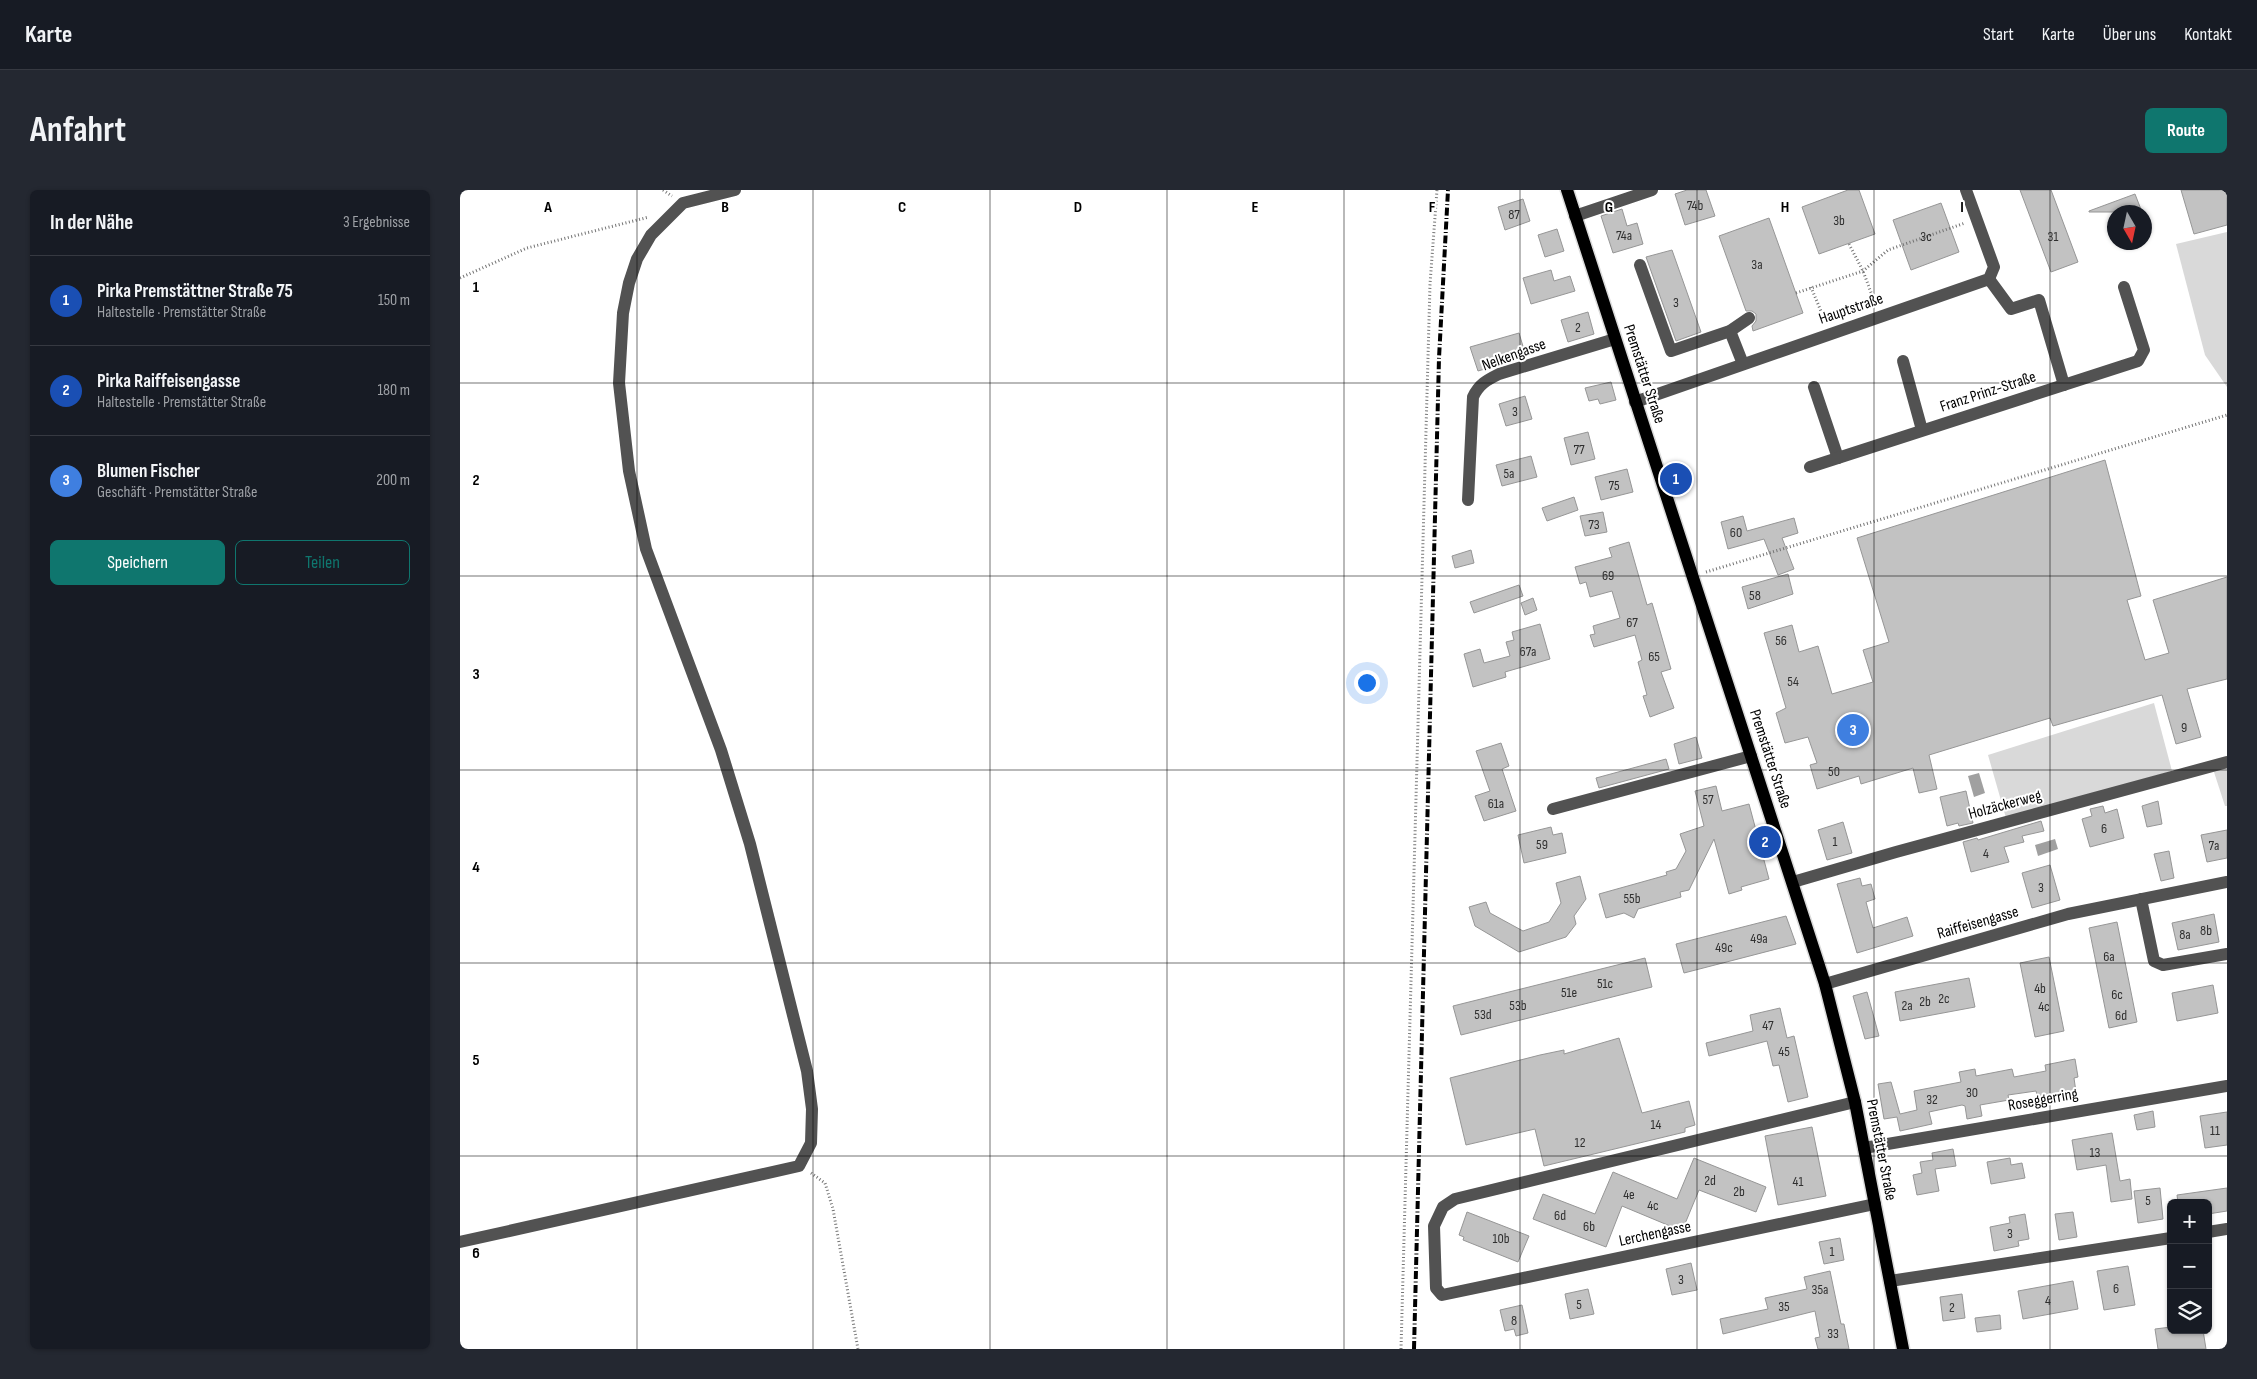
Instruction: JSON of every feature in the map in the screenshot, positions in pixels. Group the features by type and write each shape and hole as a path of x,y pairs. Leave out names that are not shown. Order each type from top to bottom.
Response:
{"main road":[{"name":"Premstätter Straße","path":"1567,190 1825,984 1855,1102 1903,1349"}],"street":[{"path":"460,1242 800,1166 811,1143 812,1109 807,1071 787,986 750,844 721,750 646,549 626,446 619,383 623,313 629,283 637,259 651,235 683,203 735,190"},
{"path":"1575,216 1652,190"},
{"path":"1966,190 1994,267 1989,279 2012,309 2039,300 2064,385"},
{"path":"1640,266 1671,351 1730,330 1749,318"},
{"name":"Hauptstraße","path":"1635,402 1989,279"},
{"name":"Franz Prinz-Straße","path":"1810,467 2138,361 2144,350 2124,287"},
{"path":"1730,330 1743,364"},
{"name":"Nelkengasse","path":"1468,500 1473,397 1477,388 1486,380 1499,374 1615,339"},
{"name":"Franz Prinz-Straße","path":"1903,361 1922,430"},
{"path":"1814,387 1838,458"},
{"path":"1553,809 1751,756"},
{"name":"Holzäckerweg","path":"1792,882 2227,762"},
{"name":"Raiffeisengasse","path":"1825,984 2068,914 2227,882"},
{"path":"2141,899 2154,961 2162,965 2227,954"},
{"name":"Roseggerring","path":"1864,1148 2227,1086"},
{"name":"Lerchengasse","path":"1855,1102 1455,1199 1443,1207 1434,1226 1434,1280 1436,1288 1442,1295 1875,1204"},
{"path":"2212,1231 2227,1229"},
{"path":"1890,1282 2167,1239"}],"path":[{"path":"1400,1349 1430,304 1437,190"},
{"path":"460,278 527,248 623,222 674,212"},
{"path":"1796,293 1863,271 1888,250 1977,219"},
{"path":"1849,244 1863,271 1880,316"},
{"path":"1811,287 1831,333"},
{"path":"1692,575 2227,415"},
{"path":"800,1166 825,1183 833,1209 858,1349"}],"shaded area":[{"path":"2227,232 2227,387 2205,355 2176,244"},
{"path":"2154,703 2172,771 2006,818 1988,755"},
{"path":"2227,766 2227,806 2225,806 2213,769"},
{"path":"1979,773 1985,793 1974,797 1968,776"},
{"path":"2055,839 2058,849 2038,856 2035,845"}],"building":[{"path":"1687,190 1706,190 1715,216 1685,225 1675,194"},
{"path":"1848,190 1859,190 1875,234 1819,254 1802,207"},
{"path":"2020,190 2051,190 2078,262 2051,272"},
{"path":"2181,190 2227,190 2227,225 2194,234"},
{"path":"2135,194 2139,205 2107,205 2107,212 2089,211"},
{"path":"1523,199 1530,221 1505,230 1498,207"},
{"path":"1941,203 1959,252 1911,270 1893,220"},
{"path":"1622,209 1627,226 1637,223 1643,244 1613,253 1601,216"},
{"path":"1769,218 1803,313 1753,331 1752,326 1756,321 1756,314 1752,311 1746,311 1719,236"},
{"path":"1557,229 1564,251 1545,257 1538,235"},
{"path":"1672,250 1701,332 1676,341 1646,257"},
{"path":"1551,270 1554,281 1570,276 1575,291 1531,304 1523,278"},
{"path":"1588,312 1594,334 1568,342 1561,320"},
{"path":"1519,333 1525,353 1494,362 1495,366 1478,371 1470,347"},
{"path":"1611,382 1616,400 1600,404 1598,399 1589,401 1585,388"},
{"path":"1525,396 1532,419 1506,426 1499,404"},
{"path":"1588,432 1595,459 1571,465 1564,438"},
{"path":"1531,456 1537,477 1502,486 1496,465"},
{"path":"2105,460 2141,596 2127,600 2145,660 2169,653 2153,600 2227,577 2227,679 2187,689 2201,737 2176,744 2162,695 2053,726 2050,718 1929,755 1937,789 1919,793 1913,768 1861,784 1859,776 1817,789 1810,765 1817,763 1808,737 1785,743 1776,713 1786,708 1764,633 1792,625 1799,652 1818,646 1832,694 1873,682 1863,650 1889,642 1857,538"},
{"path":"1627,469 1633,492 1601,500 1595,477"},
{"path":"1574,497 1578,510 1547,521 1542,508"},
{"path":"1603,512 1607,532 1585,536 1580,516"},
{"path":"1743,516 1747,531 1794,518 1798,533 1782,538 1794,569 1778,575 1764,539 1728,549 1721,522"},
{"path":"1629,542 1647,605 1652,603 1671,669 1661,672 1674,708 1650,717 1643,696 1647,695 1638,662 1642,660 1635,635 1594,647 1590,635 1595,634 1593,626 1620,618 1612,591 1590,597 1586,582 1580,584 1575,567 1612,557 1609,548"},
{"path":"1471,550 1474,563 1455,568 1452,556"},
{"path":"1788,574 1793,594 1748,609 1742,587"},
{"path":"1519,585 1523,596 1474,613 1470,602"},
{"path":"1533,598 1537,610 1525,615 1521,603"},
{"path":"1540,624 1550,659 1505,672 1506,677 1473,687 1464,654 1480,649 1484,663 1510,656 1506,642 1514,640 1512,632"},
{"path":"1696,737 1702,758 1679,764 1674,744"},
{"path":"1501,743 1509,766 1502,769 1516,811 1484,821 1475,796 1490,791 1476,751"},
{"path":"1666,759 1669,769 1599,788 1596,778"},
{"path":"1716,786 1722,811 1749,804 1769,879 1741,887 1742,890 1729,894 1714,839 1689,890 1680,892 1681,897 1638,909 1634,918 1624,913 1606,918 1599,894 1667,875 1666,872 1676,869 1686,851 1680,834 1704,826 1695,791"},
{"path":"1966,791 1973,823 1959,826 1958,823 1947,826 1940,797"},
{"path":"2158,801 2162,824 2147,827 2142,806"},
{"path":"2103,806 2105,813 2117,809 2124,838 2090,847 2082,819 2092,816 2090,809"},
{"path":"2041,821 2044,831 2022,836 2024,842 2004,847 2009,862 1971,872 1963,842 1977,838 1978,840"},
{"path":"1843,822 1852,853 1827,860 1818,830"},
{"path":"1551,827 1553,835 1562,833 1566,853 1524,863 1518,835"},
{"path":"2227,830 2227,858 2207,862 2201,835"},
{"path":"2169,851 2174,878 2161,881 2154,854"},
{"path":"2050,865 2060,900 2032,908 2022,873"},
{"path":"1580,876 1586,899 1574,916 1576,924 1566,937 1519,952 1475,926 1469,907 1486,902 1490,913 1523,931 1549,922 1561,903 1556,883"},
{"path":"1860,878 1862,886 1871,884 1875,899 1866,902 1873,928 1907,917 1913,936 1857,953 1837,884"},
{"path":"2214,914 2219,942 2178,950 2172,923"},
{"path":"1786,916 1796,944 1684,973 1676,944"},
{"path":"2117,922 2137,1022 2109,1028 2089,928"},
{"path":"2049,957 2064,1031 2035,1037 2020,963"},
{"path":"1645,958 1652,987 1461,1035 1453,1006"},
{"path":"1969,978 1975,1007 1900,1021 1895,992"},
{"path":"2213,985 2218,1013 2177,1021 2172,993"},
{"path":"1867,992 1879,1036 1865,1039 1853,996"},
{"path":"1780,1008 1787,1038 1794,1036 1808,1097 1788,1102 1779,1065 1773,1066 1767,1041 1709,1056 1706,1043 1753,1031 1750,1015"},
{"path":"1619,1038 1642,1113 1689,1101 1695,1125 1685,1128 1685,1132 1544,1166 1535,1129 1466,1145 1450,1078 1564,1050 1564,1054"},
{"path":"2075,1059 2078,1077 2074,1078 2076,1092 2038,1099 2036,1091 2008,1095 2009,1100 1980,1105 1982,1116 1967,1119 1965,1106 1962,1105 1929,1112 1932,1124 1900,1131 1897,1117 1884,1119 1878,1084 1891,1082 1900,1114 1917,1110 1914,1091 1961,1082 1959,1072 1975,1069 1976,1076 2012,1069 2014,1077 2046,1071 2045,1065"},
{"path":"2153,1111 2155,1127 2137,1130 2134,1115"},
{"path":"2227,1112 2227,1145 2205,1148 2200,1116"},
{"path":"1812,1127 1826,1196 1778,1205 1765,1136"},
{"path":"2112,1133 2120,1181 2130,1179 2132,1199 2111,1202 2106,1165 2077,1170 2072,1140"},
{"path":"1953,1149 1956,1166 1935,1169 1939,1191 1917,1195 1913,1175 1922,1173 1920,1162 1933,1160 1932,1153"},
{"path":"1694,1158 1766,1187 1756,1212 1699,1190 1682,1231 1622,1206 1606,1247 1533,1219 1543,1194 1595,1214 1613,1172 1677,1199"},
{"path":"2010,1158 2011,1165 2022,1163 2025,1178 1991,1184 1987,1162"},
{"path":"2160,1188 2163,1219 2138,1223 2134,1191"},
{"path":"2227,1188 2227,1211 2212,1213 2212,1199 2178,1199 2177,1195"},
{"path":"1467,1212 1529,1236 1518,1262 1463,1240 1464,1237 1459,1235"},
{"path":"2073,1212 2077,1237 2059,1240 2055,1214"},
{"path":"2025,1214 2029,1239 2018,1241 2019,1246 1994,1251 1990,1227 2010,1223 2009,1217"},
{"path":"1840,1238 1844,1260 1824,1264 1819,1242"},
{"path":"1691,1263 1697,1290 1672,1295 1666,1269"},
{"path":"2128,1266 2135,1305 2104,1310 2097,1271"},
{"path":"1830,1271 1841,1324 1844,1324 1849,1349 1818,1349 1815,1338 1820,1337 1815,1311 1723,1334 1720,1319 1768,1309 1765,1298 1807,1289 1804,1277"},
{"path":"2073,1281 2078,1309 2023,1319 2018,1291"},
{"path":"1588,1289 1594,1314 1570,1319 1565,1294"},
{"path":"1962,1294 1965,1318 1943,1321 1940,1297"},
{"path":"1522,1305 1528,1333 1516,1336 1514,1329 1505,1331 1500,1310"},
{"path":"2000,1315 2001,1329 1977,1332 1975,1318"},
{"path":"2167,1328 2167,1334 2204,1334 2206,1349 2158,1349 2155,1329"}],"railway":[{"path":"1414,1349 1439,358 1448,190"}],"place":[{"name":"Pirka Premstättner Straße 75","path":"1676,479"},
{"name":"Blumen Fischer","path":"1853,730"},
{"name":"Pirka Raiffeisengasse","path":"1765,842"}]}
